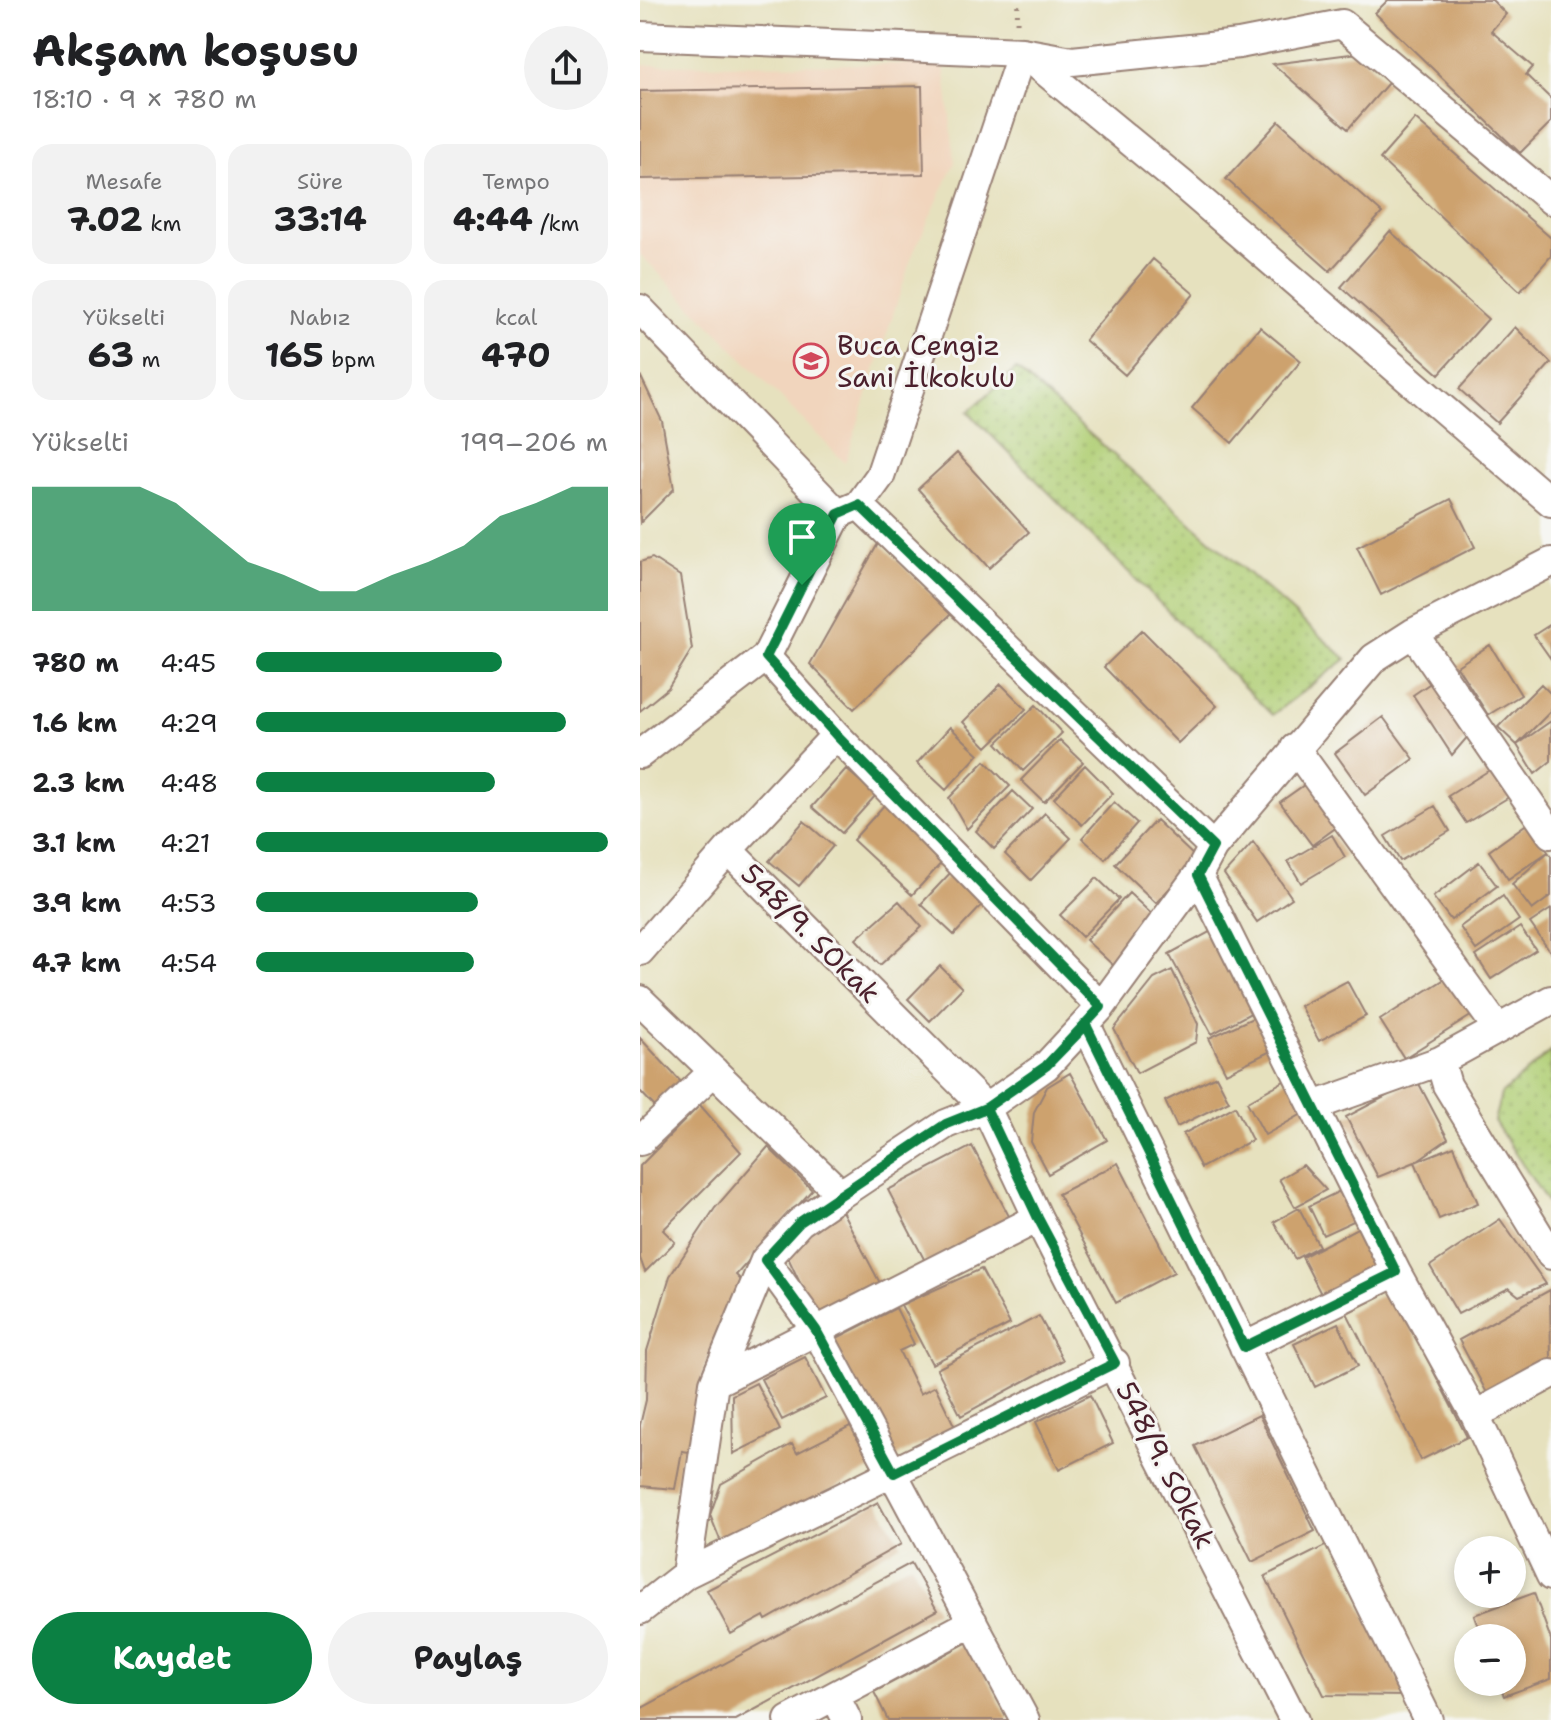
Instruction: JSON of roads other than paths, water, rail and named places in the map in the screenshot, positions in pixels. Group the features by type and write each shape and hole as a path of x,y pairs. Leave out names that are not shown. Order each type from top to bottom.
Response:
{"street":[{"path":"640,36 1019,43 1072,61 1239,44 1342,24 1549,194"},
{"path":"1019,43 1551,502"},
{"path":"640,754 766,657 849,510 880,476 1019,43"},
{"path":"640,309 849,510 1213,847"},
{"path":"686,1574 714,1383 765,1260 800,1222 946,1124 986,1108 1046,1066 1093,1016 1198,875 1213,847 1374,658 1413,633 1551,562"},
{"path":"1413,633 1551,834"},
{"path":"766,657 1093,1016 1244,1347 1428,1720"},
{"path":"640,951 728,850 836,735"},
{"path":"1295,748 1498,1029"},
{"name":"548/9. SOkak","path":"728,850 986,1108 1038,1218 1115,1363 1294,1720"},
{"path":"1198,875 1396,1272 1475,1415 1550,1571"},
{"path":"640,1000 841,1194"},
{"path":"1314,1106 1440,1061 1551,1000"},
{"path":"1440,1061 1447,1085 1551,1255"},
{"path":"640,1141 714,1071"},
{"path":"714,1383 1038,1218"},
{"path":"765,1260 816,1330 1025,1720"},
{"path":"1244,1347 1396,1272"},
{"path":"640,1610 686,1574 1115,1363"},
{"path":"1475,1415 1551,1374"},
{"path":"789,1720 841,1708 973,1622"}],"place":[{"name":"Buca Cengiz Sani İlkokulu","path":"811,361"}]}
